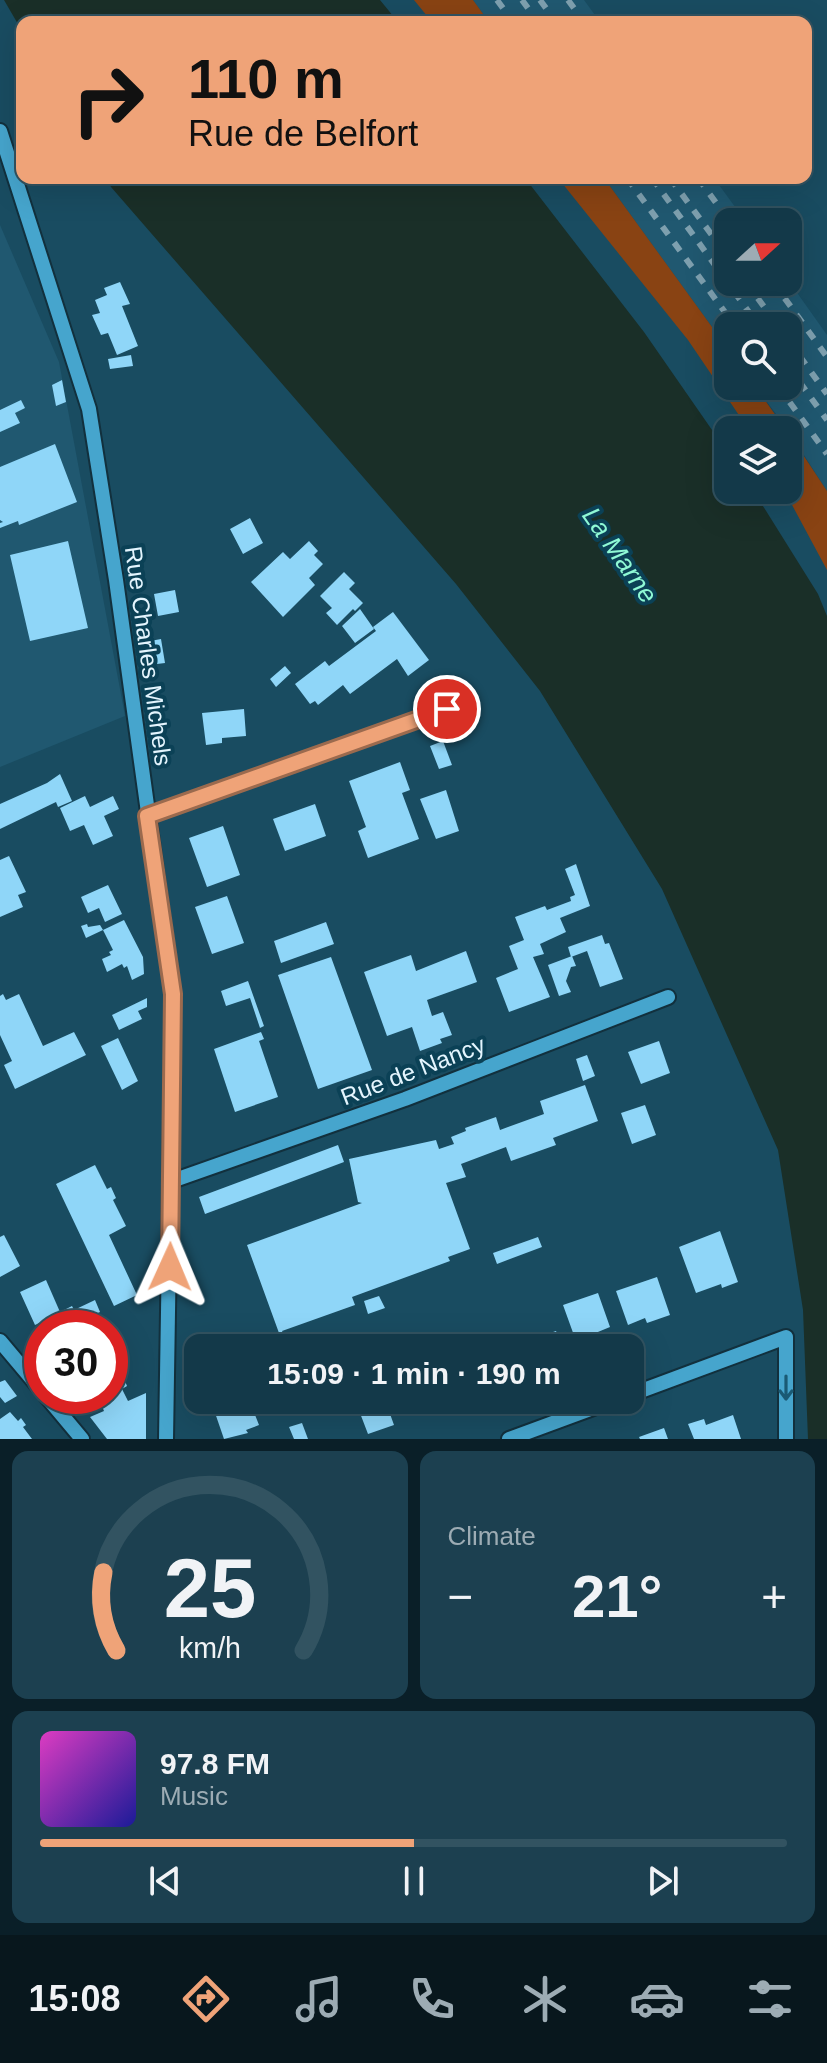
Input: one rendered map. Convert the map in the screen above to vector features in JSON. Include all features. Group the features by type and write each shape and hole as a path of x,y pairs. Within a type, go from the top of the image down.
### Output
{"street":[{"name":"Rue Charles Michels","path":"0,131 16,181"},
{"name":"Rue Charles Michels","path":"17,184 89,409 116,580 173,994 166,1439"},
{"path":"147,816 447,709"},
{"name":"Rue de Nancy","path":"172,1181 405,1099 668,997"},
{"path":"644,1390 786,1337 786,1439"},
{"path":"0,1341 24,1370"},
{"path":"61,1414 82,1439"},
{"path":"509,1439 577,1414"}],"shaded area":[{"path":"414,0 473,0 485,16 427,16"},
{"path":"473,0 584,0 596,16 485,16"},
{"path":"563,184 608,184 714,330 714,378 688,340"},
{"path":"608,184 718,184 736,208 714,208 714,296 799,296 827,335 827,491 802,452 802,416 778,416 766,400 802,400 802,312 714,312 714,330"},
{"path":"0,225 59,362 125,716 0,767"},
{"path":"729,400 765,400 776,416 740,416"},
{"path":"802,453 827,491 827,570 792,504 802,504"}],"water":[{"path":"4,0 380,0 393,16 16,16 16,21"},
{"name":"La Marne","path":"109,184 530,184 644,332 714,433 714,504 762,504 818,594 827,616 827,1439 808,1439 803,1310 778,1150 662,889 540,691 456,584"}],"building":[{"path":"120,282 130,304 122,306 138,346 117,355 108,333 101,335 92,315 100,313 95,300 107,295 104,288"},
{"path":"131,355 133,366 110,369 108,359"},
{"path":"62,380 66,402 56,406 52,385"},
{"path":"21,400 25,408 15,413 20,423 0,432 0,410"},
{"path":"55,444 77,502 19,525 18,521 0,528 3,522 0,520 0,467"},
{"path":"250,518 263,543 243,554 230,529"},
{"path":"68,541 88,628 30,641 10,555"},
{"path":"309,541 318,551 314,555 323,564 309,578 315,585 283,617 251,582 283,552 290,559"},
{"path":"344,572 355,583 349,589 363,603 337,625 326,613 332,608 320,596"},
{"path":"175,590 179,612 158,616 154,594"},
{"path":"360,609 374,629 355,643 342,626"},
{"path":"393,612 429,660 408,676 397,659 350,694 343,685 318,705 315,701 310,704 295,684 325,661 329,666 376,631 373,627"},
{"path":"161,639 165,663 149,665 145,642"},
{"path":"285,666 291,673 276,687 270,679"},
{"path":"244,709 246,736 222,738 222,743 206,745 202,713"},
{"path":"443,741 452,765 439,769 430,746"},
{"path":"400,762 410,790 402,793 419,839 368,858 358,831 366,827 349,781"},
{"path":"60,774 72,801 58,807 56,802 0,829 0,804"},
{"path":"446,790 459,831 436,839 420,799"},
{"path":"85,796 90,807 113,796 119,809 104,816 113,836 93,845 84,825 70,831 60,808"},
{"path":"315,804 326,836 285,851 273,819"},
{"path":"223,826 240,875 207,887 189,838"},
{"path":"9,856 26,892 18,895 23,907 0,917 0,860"},
{"path":"576,864 590,906 560,918 566,932 540,944 544,954 533,957 550,997 509,1012 496,978 518,969 509,946 524,940 515,917 571,901 570,897 575,895 565,869"},
{"path":"108,885 122,914 105,922 99,908 88,913 81,897"},
{"path":"227,896 244,943 212,954 195,907"},
{"path":"124,920 143,957 144,974 132,980 127,966 124,968 122,964 107,972 102,959 111,955 109,952 113,950 103,930"},
{"path":"326,922 334,944 281,963 274,941"},
{"path":"87,924 88,927 100,925 103,930 86,938 81,926"},
{"path":"602,935 605,944 609,943 623,979 600,987 587,951 571,957 568,947"},
{"path":"466,951 477,982 427,1000 432,1016 443,1012 452,1035 440,1039 442,1043 420,1051 412,1027 387,1036 364,972 411,955 416,971"},
{"path":"572,956 576,966 571,967 566,981 571,992 559,996 548,965"},
{"path":"331,957 372,1070 318,1089 278,975"},
{"path":"248,981 264,1026 260,1028 250,998 226,1006 221,991"},
{"path":"3,994 6,1000 19,994 43,1046 74,1032 86,1055 15,1089 4,1065 12,1061 0,1035 0,996"},
{"path":"147,998 147,1007 138,1011 142,1019 119,1030 112,1015"},
{"path":"261,1032 264,1039 259,1041 278,1097 235,1112 214,1049"},
{"path":"118,1038 138,1081 122,1090 101,1046"},
{"path":"659,1041 670,1073 641,1084 628,1052"},
{"path":"587,1055 595,1076 583,1081 576,1059"},
{"path":"585,1085 598,1121 553,1138 556,1145 511,1161 506,1147 461,1164 466,1177 446,1183 470,1249 448,1257 450,1261 352,1297 355,1305 282,1331 283,1334 276,1334 279,1333 247,1245 362,1203 358,1202 349,1159 436,1140 439,1149 454,1144 451,1137 466,1131 465,1128 496,1117 500,1130 544,1114 540,1101"},
{"path":"645,1105 656,1135 632,1144 621,1113"},
{"path":"338,1145 344,1162 205,1214 199,1197"},
{"path":"95,1165 107,1189 111,1187 116,1198 113,1200 126,1226 109,1235 137,1295 114,1306 56,1184"},
{"path":"720,1231 738,1282 696,1293 679,1247"},
{"path":"4,1235 20,1266 0,1277 0,1237"},
{"path":"538,1237 542,1247 497,1264 493,1253"},
{"path":"657,1277 670,1315 647,1323 645,1318 628,1325 616,1291"},
{"path":"46,1280 59,1310 28,1310 20,1292"},
{"path":"598,1293 610,1327 593,1334 573,1334 563,1305"},
{"path":"379,1296 385,1308 368,1314 364,1301"},
{"path":"95,1300 99,1310 74,1310"},
{"path":"5,1380 17,1396 5,1403 0,1397 0,1382"},
{"path":"146,1393 146,1439 107,1439 90,1417 97,1414 128,1414 128,1401"},
{"path":"10,1412 18,1421 21,1418 26,1425 23,1427 32,1439 0,1439 0,1419"},
{"path":"215,1414 255,1414 259,1425 246,1430 248,1433 224,1439"},
{"path":"360,1414 390,1414 394,1425 368,1434"},
{"path":"733,1415 741,1439 694,1439 688,1424 704,1419 706,1425"},
{"path":"302,1423 308,1439 294,1439 289,1427"},
{"path":"664,1428 668,1439 639,1437"}],"railway":[{"path":"497,0 509,16"},
{"path":"522,0 534,16"},
{"path":"540,0 552,16"},
{"path":"568,0 580,16"},
{"path":"631,184 725,312"},
{"path":"656,184 749,312"},
{"path":"674,184 714,238"},
{"path":"702,184 720,208"},
{"path":"756,296 768,312"},
{"path":"783,296 827,357"},
{"path":"802,359 827,394"},
{"path":"802,385 827,420"},
{"path":"788,400 827,454"}],"route":[{"path":"170,1267 173,994 147,816 447,709"}]}
